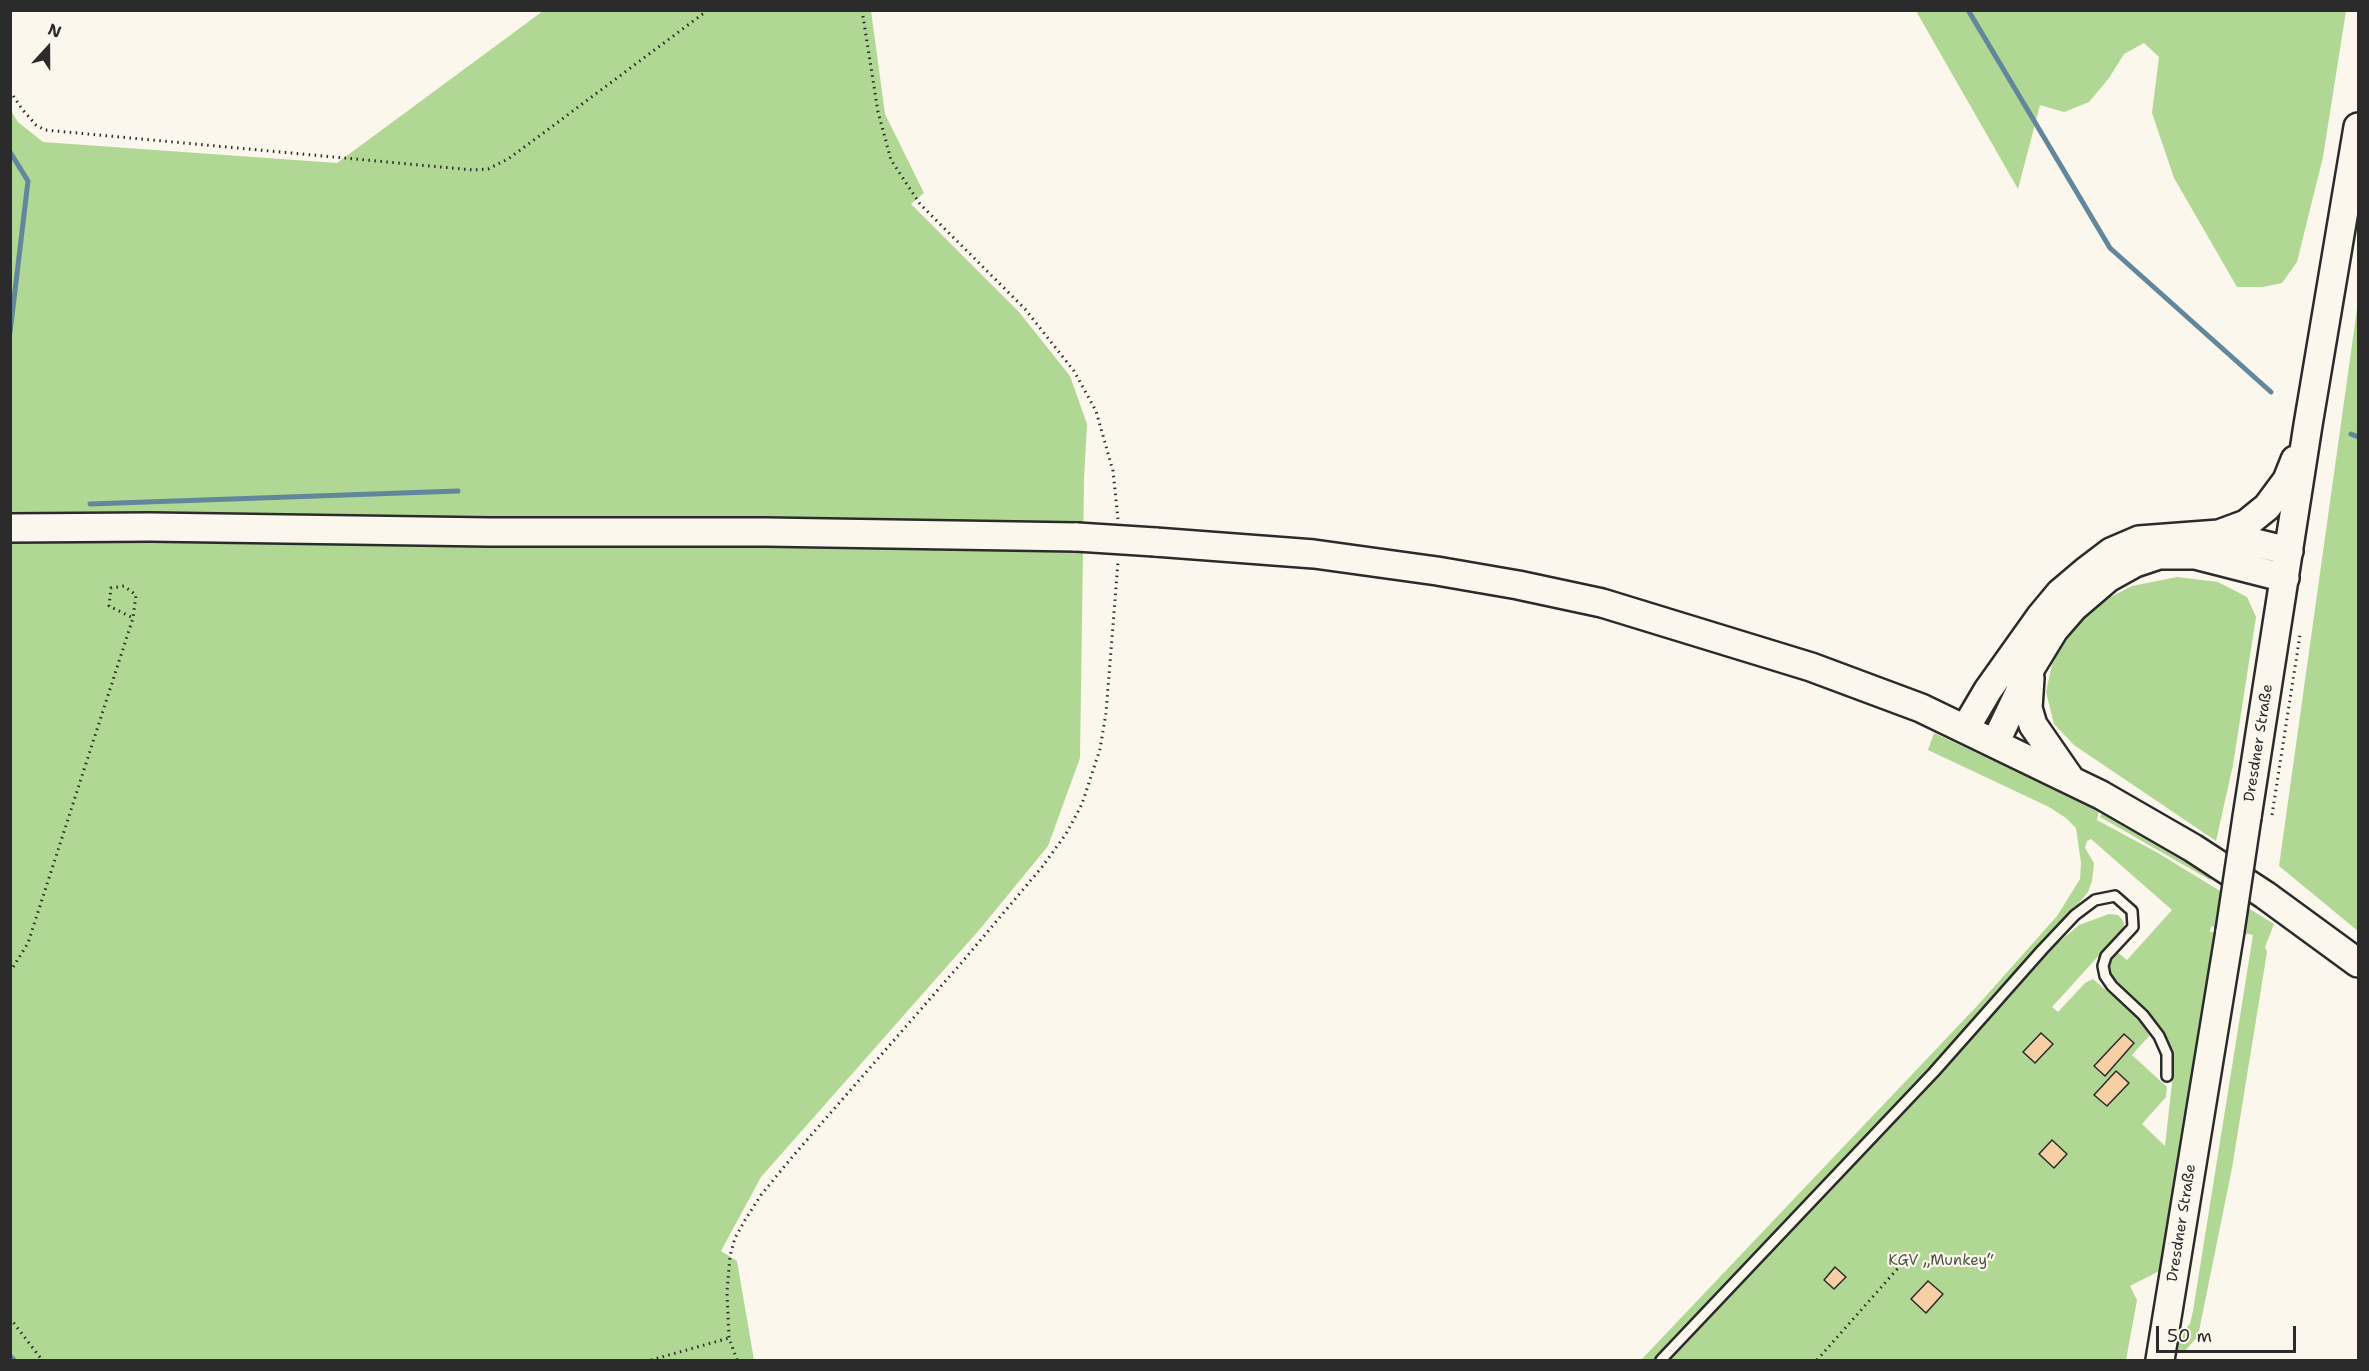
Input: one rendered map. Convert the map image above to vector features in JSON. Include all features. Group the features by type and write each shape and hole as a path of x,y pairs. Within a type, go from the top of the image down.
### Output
{"main road":[{"name":"Dresdner Straße","path":"2160,1360 2230,932 2308,425 2358,126"},
{"path":"1965,729 1988,690 2060,593 2111,552 2139,540 2219,534 2246,524 2267,507 2287,480 2308,425"},
{"path":"10,528 766,532 1077,537 1231,546 1437,571 1602,603 1811,667 1921,708 2072,780 2193,848 2265,895 2358,963"},
{"path":"2219,534 2289,552"},
{"path":"1995,743 2032,666 2054,630 2074,607 2108,578 2135,563 2159,555 2195,555 2285,578"},
{"path":"2032,666 2027,694 2028,708 2034,725 2072,780"}],"lane":[{"path":"1661,1360 1934,1072 2075,915 2095,900 2115,896 2132,911 2133,927 2106,956 2103,966 2105,976 2112,986 2143,1015 2159,1036 2167,1054 2167,1076"}],"path":[{"path":"10,91 36,125 45,130 473,171 488,169 508,159 708,10"},
{"path":"862,10 878,112 891,160 920,204 1025,309 1074,371 1096,411"},
{"path":"10,972 28,943 132,618 136,595 124,586 111,588 110,606 132,618"},
{"path":"737,1360 729,1338 727,1292 730,1256 735,1238 761,1194 963,961 1042,867 1066,834 1092,779 1100,749 1109,685"},
{"path":"1817,1360 1899,1267"},
{"path":"10,1318 42,1360"},
{"path":"651,1360 729,1338"}],"green space":[{"path":"543,11 871,11 885,114 924,193 911,204 1019,312 1070,376 1087,424 1084,479 1080,758 1048,846 980,929 761,1177 721,1251 737,1261 754,1360 11,1360 10,109 18,122 43,142 337,163"},
{"path":"1916,11 2346,11 2323,157 2297,262 2282,283 2263,287 2237,287 2174,178 2152,113 2159,57 2144,43 2124,54 2109,78 2089,102 2064,112 2040,105 2018,189"},
{"path":"2358,302 2358,931 2279,866"},
{"path":"2177,577 2218,582 2247,597 2256,617 2233,765 2216,841 2074,745 2054,724 2046,692 2052,664 2066,635 2097,604 2132,586"},
{"name":"KGV „Munkey“","path":"1934,733 2099,810 2097,820 2158,853 2274,924 2265,947 2267,952 2232,1168 2198,1336 2184,1352 2173,1349 2175,1339 2190,1324 2193,1311 2253,935 2211,926 2210,932 2216,932 2163,1269 2130,1286 2137,1300 2126,1360 1670,1360 1937,1074 2047,952 2079,925 2109,914 2118,915 2122,919 2123,929 2052,1007 2058,1012 2085,983 2093,979 2147,1025 2149,1036 2132,1055 2167,1087 2166,1097 2142,1124 2165,1146 2174,1065 2170,1052 2122,993 2110,976 2108,967 2116,951 2127,960 2172,910 2091,839 2087,841 2085,848 2094,863 2092,881 2088,892 2065,920 1929,1070 1656,1360 1641,1360 1977,1006 2057,916 2080,879 2081,863 2076,828 2066,818 2049,807 1928,750"},
{"path":"2102,812 2212,876 2210,880 2100,817"},
{"path":"2234,965 2239,966 2237,981 2181,1320 2177,1319"}],"building":[{"path":"2041,1033 2053,1044 2035,1063 2023,1052"},
{"path":"2124,1034 2134,1043 2105,1076 2094,1066"},
{"path":"2116,1071 2129,1083 2107,1106 2094,1095"},
{"path":"2052,1140 2067,1154 2054,1168 2039,1154"},
{"path":"1835,1267 1846,1277 1834,1289 1824,1280"},
{"path":"1928,1281 1943,1294 1926,1313 1911,1299"}],"waterway":[{"path":"1968,10 2110,248 2271,392"},
{"path":"10,152 28,181 10,333"},
{"path":"2351,434 2358,437"},
{"path":"90,504 458,491"},
{"path":"10,1356 14,1360"}]}
